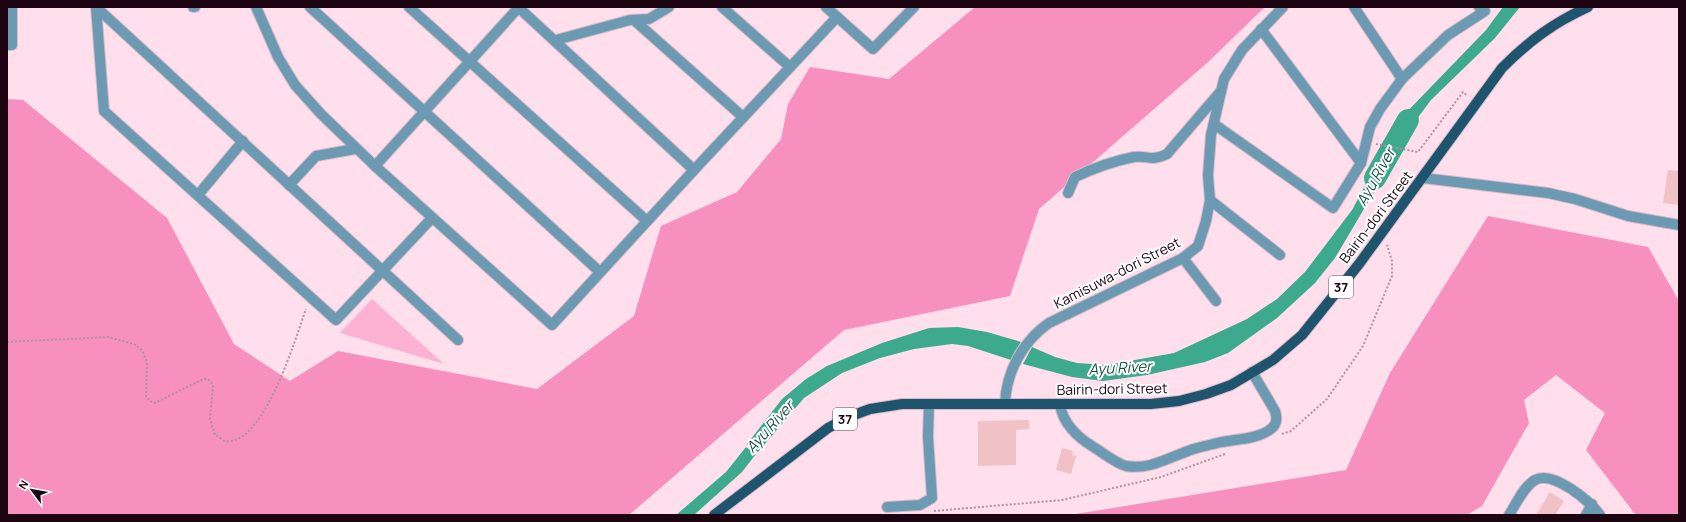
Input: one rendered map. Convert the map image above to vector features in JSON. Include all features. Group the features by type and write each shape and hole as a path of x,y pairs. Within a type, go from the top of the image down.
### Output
{"main road":[{"name":"Bairin-dori Street","path":"714,515 828,428 851,416 877,408 902,404 1123,405 1179,401 1206,394 1231,385 1273,360 1302,335 1359,264 1502,68 1526,44 1547,29 1588,7"}],"street":[{"path":"7,45 12,45 12,7"},
{"path":"96,7 458,340"},
{"path":"96,7 104,111 336,320 432,218"},
{"path":"256,7 278,57 295,85 355,149 552,325 837,17"},
{"path":"310,7 600,272"},
{"path":"409,7 647,221"},
{"path":"375,166 519,7 694,170"},
{"path":"556,40 634,20 649,19 669,7"},
{"path":"722,7 790,67"},
{"path":"826,7 873,49 914,7"},
{"name":"Kamisuwa-dori Street","path":"1005,404 1006,387 1014,366 1028,341 1037,331 1049,322 1183,258 1198,246 1206,221 1210,200 1208,168 1214,124 1224,79 1242,50 1283,7"},
{"path":"1354,7 1402,79"},
{"path":"1214,124 1333,208 1361,162 1370,126 1380,109 1402,79 1448,35 1485,11 1479,7"},
{"path":"634,20 743,117"},
{"path":"1261,29 1361,162"},
{"path":"1068,193 1075,177 1106,163 1136,157 1157,159 1167,154 1222,89"},
{"path":"198,195 243,142"},
{"path":"289,185 316,156 355,149"},
{"path":"1423,178 1548,193 1575,199 1628,216 1679,225"},
{"path":"1210,200 1280,255"},
{"path":"1183,258 1216,301"},
{"path":"1060,404 1061,413 1068,425 1084,442 1125,465 1137,467 1156,464 1188,451 1227,441 1234,441 1268,431 1274,427 1277,418 1275,411 1252,372"},
{"path":"887,507 920,505 932,498 928,437 929,404"},
{"path":"1509,515 1529,484 1543,477 1557,481 1592,504 1600,515"},
{"path":"1586,515 1592,504"}],"path":[{"path":"1375,144 1418,152 1463,92 1468,96 1464,102"},
{"path":"1277,436 1291,431 1327,399 1363,346 1392,276 1392,261 1386,240"},
{"path":"7,342 108,337 134,344 142,350 147,362 146,397 150,401 155,403 203,379 208,379 213,385 210,419 215,435 225,441 237,439 253,428 276,391 307,307"},
{"path":"928,511 1062,500 1161,476 1226,454"}],"shaded area":[{"path":"975,7 1265,7 1207,63 1039,209 1010,296 844,330 629,515 7,515 7,99 23,100 167,218 234,344 290,381 338,351 537,389 634,316 661,226 737,192 781,139 788,104 810,67 889,79"},
{"path":"1488,216 1648,247 1679,301 1679,515 1635,514 1586,450 1605,413 1556,375 1524,400 1529,423 1482,506 1467,515 1070,515 1346,470 1390,373"},
{"path":"372,299 444,364 340,333"}],"water":[{"path":"1503,7 1520,7 1495,38 1431,100 1413,124 1400,146 1386,144 1399,120 1486,30"},
{"path":"1384,150 1397,153 1335,258 1315,283 1277,318 1228,353 1205,362 1147,375 1103,381 1072,377 1023,364 1032,347 1055,357 1077,363 1107,365 1174,353 1247,319 1277,299 1305,272 1352,210"},
{"path":"958,327 987,332 1021,342 1011,360 968,346 952,344 914,349 880,358 842,373 804,398 758,452 747,444 782,399 806,379 827,366 882,343 929,328"},
{"path":"746,447 756,454 742,472 694,515 676,515 726,472"}],"building":[{"path":"1668,170 1679,171 1679,205 1663,203"},
{"path":"1029,420 1029,429 1016,430 1016,465 978,466 978,421"},
{"path":"1062,448 1073,451 1072,455 1076,456 1071,474 1056,470"},
{"path":"1550,492 1564,501 1555,515 1536,515"}],"waterway":[{"name":"Ayu River","path":"1375,178 1408,120"}]}
